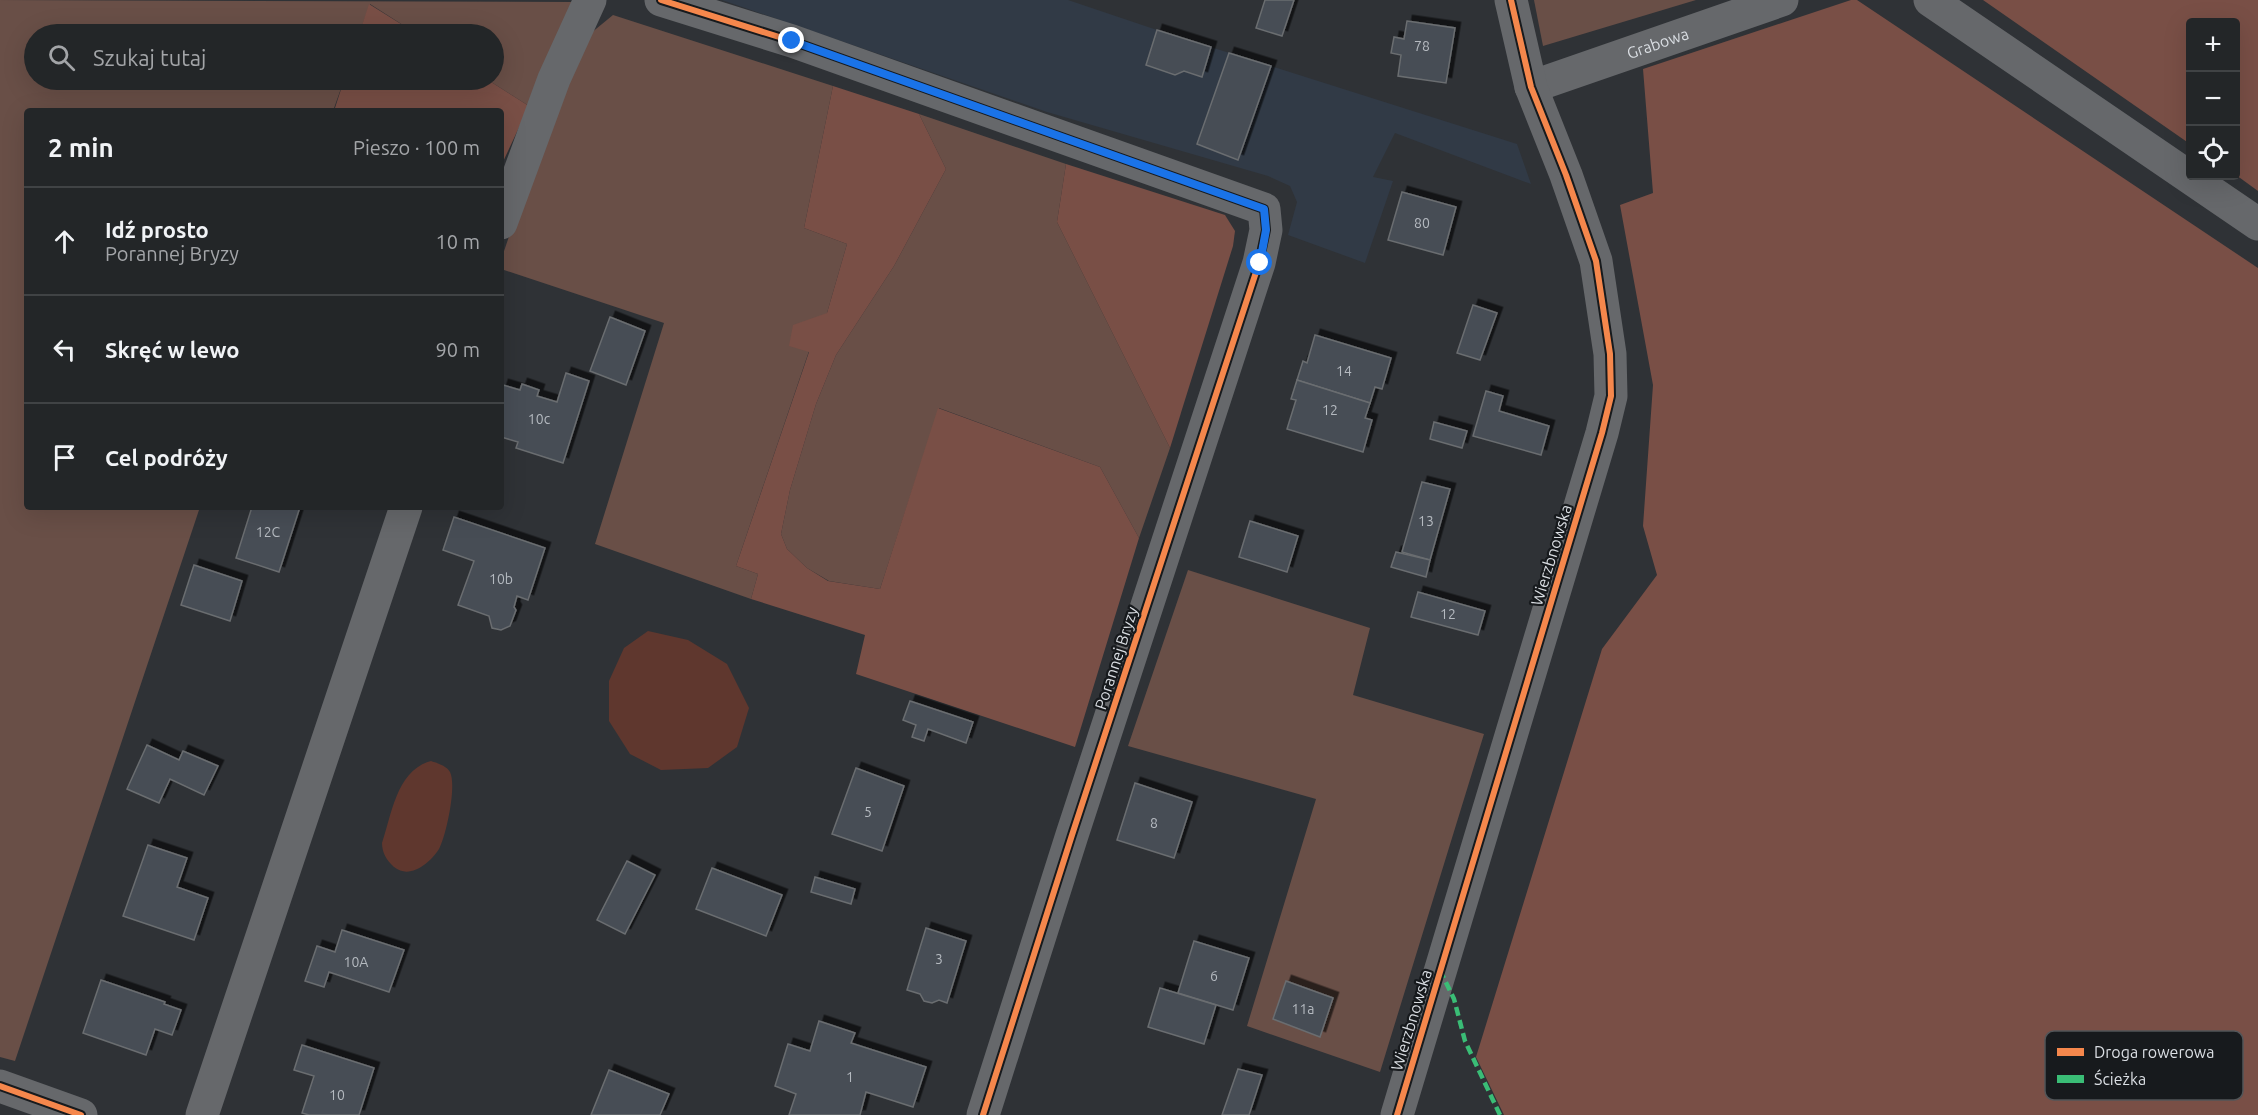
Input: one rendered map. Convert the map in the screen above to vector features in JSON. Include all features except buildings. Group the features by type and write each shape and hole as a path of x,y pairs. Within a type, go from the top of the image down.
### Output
{"street":[{"path":"504,215 554,79 590,0"},
{"name":"Porannej Bryzy","path":"661,0 792,41 1264,209 1266,230 1260,263 983,1115"},
{"name":"Wierzbnowska","path":"1396,1115 1602,433 1611,396 1610,354 1596,261 1566,175 1531,87 1511,0"},
{"name":"Grabowa","path":"1531,87 1782,0"},
{"path":"1930,0 2258,224"},
{"path":"202,1115 405,510"},
{"path":"0,1086 81,1115"}],"shaded area":[{"path":"0,0 574,2 529,106 504,90 504,24 401,24 370,4 363,24 24,24 24,90 340,90 334,108 24,108 24,510 199,510 15,1061 0,1057"},
{"path":"722,0 1068,0 1517,144 1531,184 1395,133 1373,177 1393,181 1365,263 1288,235 1297,202 1290,186 1268,176 1047,112"},
{"path":"1534,0 1696,0 1543,46"},
{"path":"1851,0 1857,0 2258,268 2258,1115 1504,1115 1476,1057 1602,649 1657,575 1643,526 1653,385 1620,205 1653,193 1643,69"},
{"path":"1983,0 2258,0 2258,191 2240,178 2240,18 2186,18 2186,141"},
{"path":"369,4 401,24 362,24"},
{"path":"613,15 833,86 804,228 847,244 827,313 809,351 736,566 758,574 751,599 595,544 664,323 504,270 504,251 549,118 585,38"},
{"path":"833,86 919,114 946,169 894,266 836,355 816,404 790,490 781,534 787,549 807,568 828,581 880,589 938,408 1100,467 1139,538 1075,747 856,674 865,635 751,599 758,574 736,566 809,352 789,346 793,325 827,313 847,244 804,228"},
{"path":"341,90 504,90 529,106 504,160 504,108 335,108"},
{"path":"919,114 1066,164 1057,222 1170,448 1139,538 1100,467 939,408 880,589 829,581 807,568 787,549 781,534 790,490 816,404 836,355 894,266 946,169"},
{"path":"1066,164 1225,215 1235,231 1233,246 1170,448 1057,222"},
{"path":"1188,570 1370,628 1353,695 1484,734 1380,1072 1247,1026 1316,799 1128,746"},
{"path":"648,631 688,640 727,664 749,708 737,747 708,768 661,770 630,754 609,721 609,681 624,648"},
{"path":"431,761 447,768 452,779 450,811 445,833 439,849 430,860 413,871 400,871 387,859 382,843 393,806 403,783 410,773"}],"marked path":[{"path":"1440,970 1454,999 1465,1041 1500,1115"}],"cycle path":[{"path":"661,0 792,41 1264,209 1266,230 1259,263 983,1115"},
{"path":"1397,1115 1602,433 1611,396 1610,354 1596,261 1566,175 1531,87 1511,0"},
{"path":"0,1086 81,1115"}],"route":[{"path":"792,41 1264,209 1266,230 1260,263"}]}
